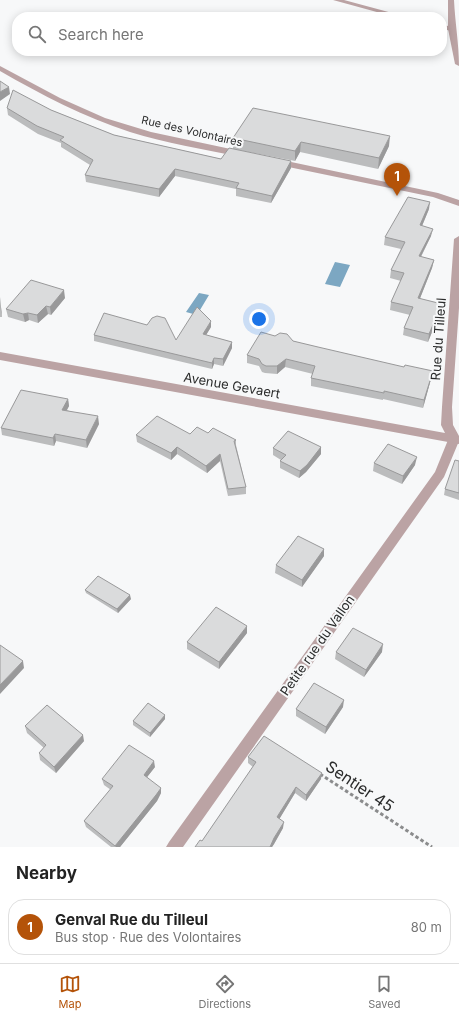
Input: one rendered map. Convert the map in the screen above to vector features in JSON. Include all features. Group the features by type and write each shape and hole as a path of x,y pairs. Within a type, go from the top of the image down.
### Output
{"street":[{"path":"336,0 383,12"},
{"path":"451,0 452,29 459,64"},
{"path":"447,28 452,29"},
{"name":"Rue des Volontaires","path":"0,68 68,106 119,125 169,139 252,156"},
{"path":"267,160 435,195 459,203"},
{"name":"Rue du Tilleul","path":"457,440 447,425 447,407 459,239"},
{"name":"Avenue Gevaert","path":"0,356 457,440"},
{"name":"Petite rue du Vallon","path":"174,847 440,474 457,440"}],"path":[{"name":"Sentier 45","path":"318,773 432,847"}],"water":[{"path":"335,262 350,265 340,287 325,284"},
{"path":"199,293 209,295 197,315 186,312"}],"building":[{"path":"0,81 9,87 0,92"},
{"path":"13,90 51,110 114,135 221,159 229,148 291,161 272,196 236,188 239,183 175,169 159,189 85,175 93,160 60,140 64,137 37,126 7,108"},
{"path":"253,108 390,136 379,158 301,142 295,151 233,138"},
{"path":"408,197 430,202 420,225 433,229 419,256 434,260 418,298 442,304 429,334 404,328 413,307 391,302 404,273 391,270 405,242 385,237"},
{"path":"31,280 64,290 50,307 46,306 37,315 28,313 23,314 6,309"},
{"path":"197,307 211,321 203,334 232,342 223,359 214,358 212,363 94,335 104,313 147,325 152,318 157,316 165,318 176,340"},
{"path":"261,332 275,336 280,333 287,334 293,341 404,367 405,365 433,371 424,400 311,378 315,366 286,359 277,366 266,366 262,364 259,359 247,355"},
{"path":"21,390 68,399 62,410 98,416 86,440 55,434 53,438 1,428"},
{"path":"157,416 190,434 197,427 208,433 213,428 236,440 234,441 246,487 228,489 220,454 206,466 177,447 171,453 136,435"},
{"path":"288,431 321,447 307,465 300,471 280,461 286,455 273,448"},
{"path":"388,444 417,457 403,476 374,463"},
{"path":"455,460 459,461 459,493 445,489"},
{"path":"298,536 324,549 302,580 276,565"},
{"path":"98,576 130,595 117,609 85,590"},
{"path":"216,607 247,626 219,662 187,642"},
{"path":"353,628 383,644 366,670 336,652"},
{"path":"0,645 23,661 0,685"},
{"path":"314,683 344,700 326,727 296,709"},
{"path":"148,703 165,715 150,733 133,721"},
{"path":"47,705 83,735 54,767 39,753 46,745 25,726"},
{"path":"264,736 322,773 306,795 296,787 277,817 284,822 270,847 195,847 200,840 202,841 256,762 248,757"},
{"path":"129,745 154,761 144,775 161,788 115,846 84,821 113,786 102,779"}],"place":[{"name":"Genval Rue du Tilleul","path":"397,196"}]}
